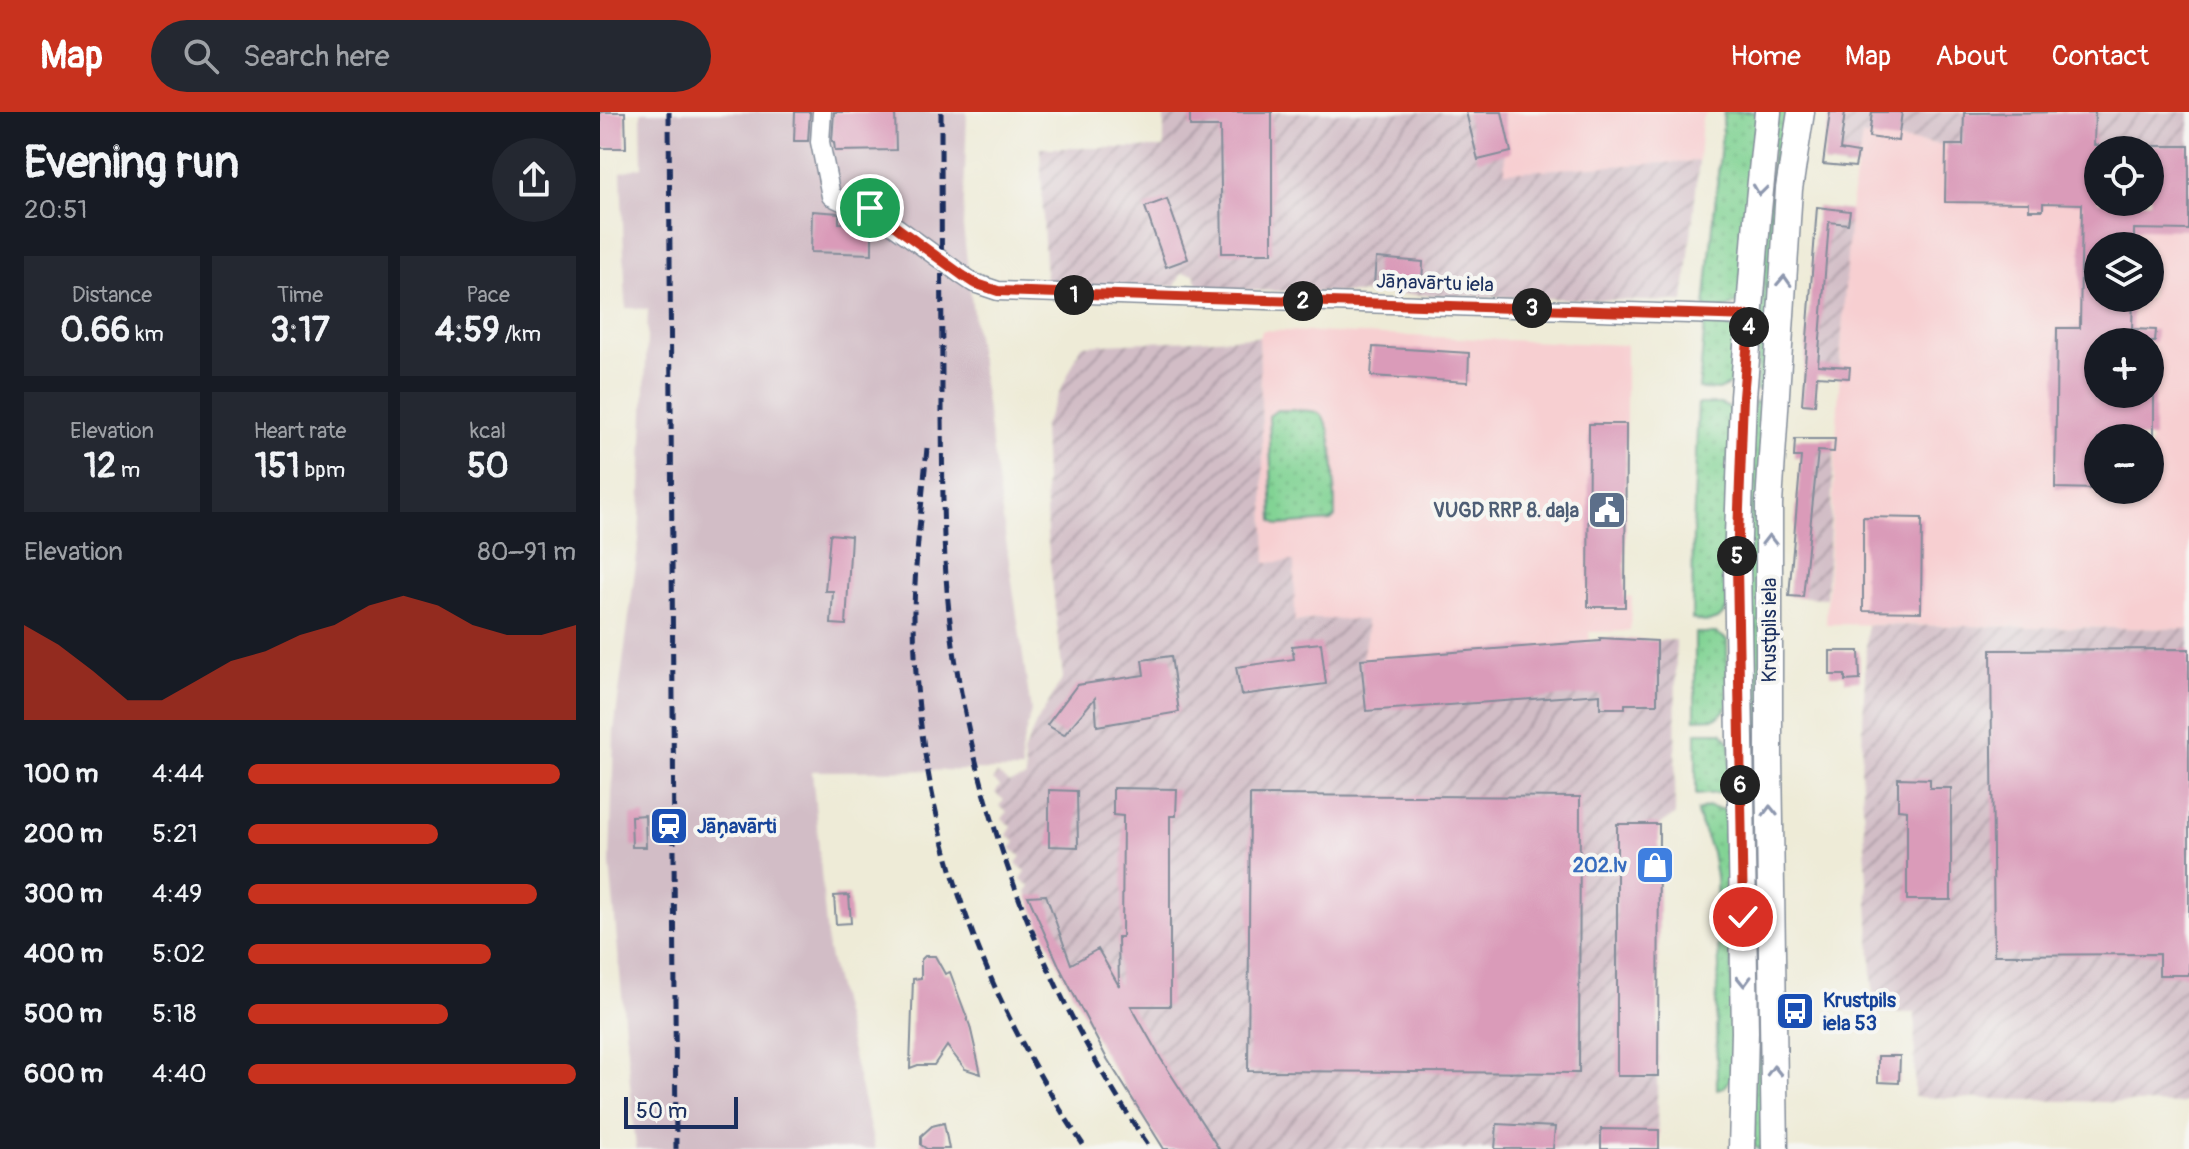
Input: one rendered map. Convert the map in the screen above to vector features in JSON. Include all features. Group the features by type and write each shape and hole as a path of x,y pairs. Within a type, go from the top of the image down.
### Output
{"main road":[{"name":"Krustpils iela","path":"1742,1149 1745,1032 1737,564 1743,397 1768,112"},
{"name":"Krustpils iela","path":"1775,1149 1769,504 1789,189 1801,112"}],"street":[{"name":"Jāņavārtu iela","path":"822,112 820,142 831,196 848,204 870,208 887,217 912,239 974,283 998,291 1750,316"}],"shaded area":[{"path":"641,112 967,112 963,227 1031,711 1021,752 1022,770 812,771 828,950 875,1149 636,1149 610,864 614,731 639,540 648,309 626,308 621,172 642,167"},
{"path":"1164,112 1503,112 1505,172 1699,161 1684,302 1200,289 1194,274 1182,273 1175,286 1046,289 1040,148 1164,148"},
{"path":"1503,112 1707,112 1702,119 1699,161 1504,173"},
{"path":"1830,112 2189,112 2189,146 2164,146 2164,136 2084,136 2084,147 1946,145 1862,136 1857,167 1823,164"},
{"path":"1861,136 1946,145 2084,147 2084,216 2164,216 2164,146 2189,146 2189,629 1826,624 1848,224"},
{"path":"1817,207 1850,211 1839,377 1817,374 1815,405 1802,404"},
{"path":"1263,330 1626,345 1626,424 1589,424 1589,607 1625,607 1626,596 1632,597 1630,631 1589,632 1590,642 1361,659 1367,630 1318,619 1294,622 1266,563 1259,337"},
{"path":"1259,337 1266,563 1294,561 1295,622 1365,620 1367,630 1362,659 1590,642 1600,638 1676,640 1675,815 1659,825 1659,1149 1164,1149 1106,1057 1060,968 1027,893 1030,886 1021,879 1026,871 1016,864 1021,856 1011,849 1016,842 1007,835 1012,827 1002,819 1007,812 999,806 1004,800 995,793 1000,786 993,780 997,774 1009,783 1026,778 1023,753 1063,678 1047,535 1043,427 1082,345"},
{"path":"1795,439 1835,439 1826,598 1789,596 1801,458 1794,457"},
{"path":"1867,625 2189,629 2189,1101 2179,1104 1914,1097 1915,1013 1874,1012 1861,771"}],"green space":[{"path":"1724,112 1760,112 1740,300 1725,310 1705,308"},
{"path":"1775,112 1793,112 1765,391 1756,390"},
{"path":"1705,322 1726,325 1737,333 1733,383 1718,390 1699,389"},
{"path":"1753,402 1766,402 1763,1146 1758,1149 1754,1146 1746,520"},
{"path":"1698,404 1720,404 1732,409 1727,609 1717,619 1707,622 1692,619"},
{"path":"1277,410 1316,412 1328,428 1333,459 1335,517 1331,521 1279,525 1273,521 1269,416"},
{"path":"1695,633 1717,633 1727,640 1728,707 1717,718 1695,719"},
{"path":"1696,732 1722,732 1730,743 1730,784 1719,793 1696,795"},
{"path":"1708,807 1725,810 1729,815 1733,1075 1724,1087 1717,1089 1716,1002 1719,968 1716,877 1712,852 1697,814 1697,811"}],"building":[{"path":"600,112 625,112 626,148 600,148"},
{"path":"795,112 810,112 808,141 794,141"},
{"path":"834,112 895,112 896,150 835,151 832,141"},
{"path":"1190,112 1272,112 1272,253 1222,253 1220,127 1190,127"},
{"path":"1466,112 1502,112 1511,152 1478,160"},
{"path":"1830,112 1845,112 1840,150 1858,153 1855,167 1823,164"},
{"path":"1872,112 1902,112 1898,141 1869,137"},
{"path":"2095,112 2094,136 2084,136 2084,216 2164,216 2164,146 2189,146 2189,230 2084,232 2084,312 2133,312 2132,328 2084,328 2084,408 2154,408 2154,424 2084,424 2084,489 2055,488 2057,328 2080,328 2082,204 2043,203 2043,210 2029,210 2029,203 1945,202 1946,145 1963,145 1964,113"},
{"path":"1167,199 1188,259 1166,267 1145,207"},
{"path":"1817,207 1850,211 1848,224 1829,222 1818,365 1850,367 1849,378 1817,376 1815,405 1802,404"},
{"path":"812,211 839,213 839,223 872,224 872,254 811,252"},
{"path":"1376,258 1423,262 1422,288 1374,285"},
{"path":"1373,347 1469,353 1468,382 1371,376"},
{"name":"VUGD RRP 8. daļa","path":"1589,424 1626,424 1625,607 1588,607"},
{"path":"1795,439 1835,439 1834,452 1818,451 1803,597 1789,596 1801,457 1794,457"},
{"path":"1863,517 1922,518 1921,612 1863,611"},
{"path":"830,534 851,536 846,625 831,624 833,591 825,591"},
{"path":"1600,638 1657,641 1657,704 1600,708 1600,694 1366,711 1361,659 1600,641"},
{"path":"1321,643 1326,684 1241,695 1236,667 1294,659 1292,646"},
{"path":"2189,649 2189,975 2159,975 2159,954 1994,955 1991,650"},
{"path":"1830,651 1859,651 1860,680 1845,681 1845,675 1830,675"},
{"path":"1171,656 1179,712 1097,726 1095,698 1064,735 1047,725 1077,685 1144,675 1142,660"},
{"path":"1898,778 1930,779 1930,788 1951,788 1951,900 1907,900 1907,810 1898,809"},
{"path":"1113,788 1177,789 1176,816 1170,816 1170,1006 1131,1006 1219,1149 1164,1149 1106,1057 1060,968 1028,896 1046,895 1071,964 1098,949 1119,986 1123,816 1113,815"},
{"path":"1049,790 1077,791 1078,847 1049,846"},
{"path":"1250,795 1580,797 1579,1073 1248,1071"},
{"name":"Jāņavārti","path":"645,815 646,847 632,847 631,816"},
{"path":"1617,824 1659,824 1658,1076 1617,1076"},
{"path":"849,895 851,923 836,924 834,896"},
{"path":"925,956 935,956 945,974 950,972 970,1026 981,1074 965,1069 947,1046 934,1065 910,1068 913,979 921,978 921,960"},
{"path":"1878,1056 1900,1056 1899,1083 1878,1082"},
{"path":"944,1123 949,1149 927,1149 921,1145 921,1136 932,1126"},
{"path":"1497,1124 1555,1127 1553,1149 1495,1149"},
{"path":"1601,1129 1659,1130 1659,1149 1601,1149"}],"railway":[{"path":"669,112 676,1149"},
{"path":"941,112 944,533 950,622 966,718 1001,848 1024,911 1081,1034 1151,1149"},
{"path":"927,448 914,612 917,685 925,757 939,826 983,960 1047,1088 1086,1149"}],"place":[{"name":"VUGD RRP 8. daļa","path":"1607,510"},
{"name":"Jāņavārti","path":"669,826"},
{"name":"202.lv","path":"1655,865"},
{"name":"Krustpils iela 53","path":"1795,1011"}],"route":[{"path":"870,208 887,217 912,239 974,283 998,291 1750,316 1743,397 1737,564 1743,917"}]}
